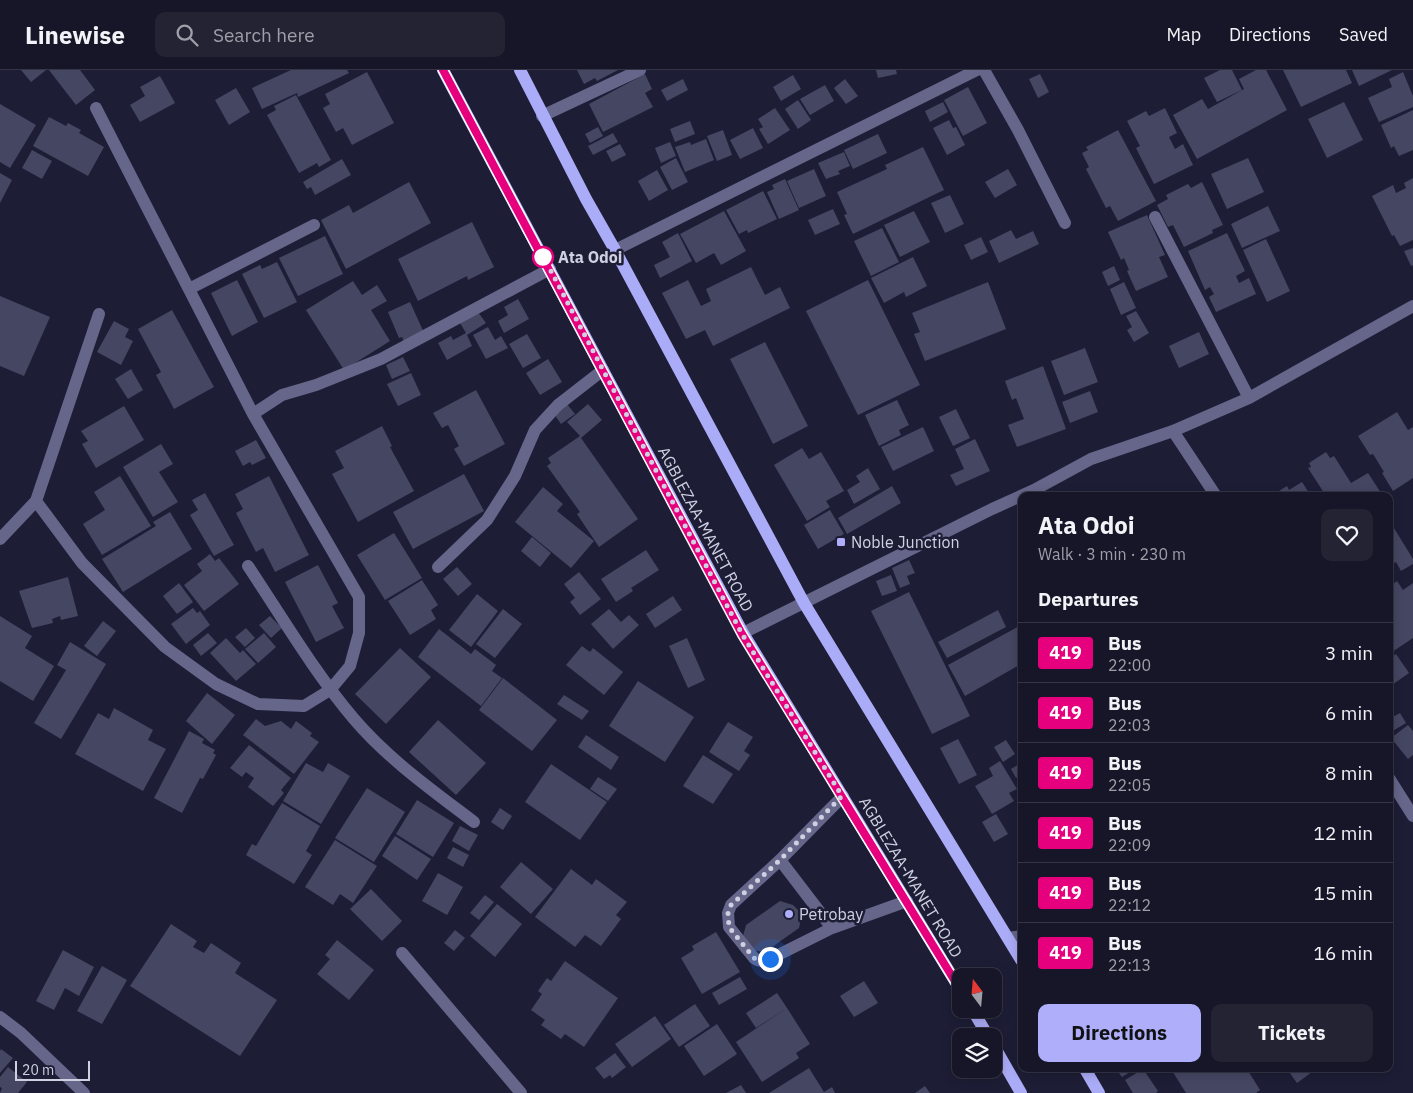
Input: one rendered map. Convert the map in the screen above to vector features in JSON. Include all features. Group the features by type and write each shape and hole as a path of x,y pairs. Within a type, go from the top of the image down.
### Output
{"main road":[{"name":"AGBLEZAA-MANET ROAD","path":"443,70 742,634 952,976"},
{"path":"520,70 586,199 804,603 1018,955"},
{"path":"1002,1060 1021,1093"},
{"path":"1087,1072 1099,1093"}],"street":[{"path":"542,116 640,70"},
{"path":"615,250 977,70"},
{"path":"984,70 1018,130 1065,223"},
{"path":"36,501 82,563 165,647 216,684 258,704 304,706 330,690 350,666 359,633 359,597 253,414 96,108"},
{"path":"1155,217 1248,398"},
{"path":"188,289 314,225"},
{"path":"253,414 282,395 316,385 382,359 550,269"},
{"path":"1030,492 1091,459 1173,431 1248,398 1413,306"},
{"path":"0,539 36,501 100,314"},
{"path":"438,567 487,520 515,476 535,430 558,405 603,370"},
{"path":"1173,431 1213,492"},
{"path":"742,634 1018,497"},
{"path":"248,566 330,690 354,720 392,758 474,822"},
{"path":"1393,782 1407,798 1413,816"},
{"path":"842,796 780,860 731,905 728,921 732,933 754,958 758,961 763,961 832,928 906,901"},
{"path":"780,860 832,928"},
{"path":"1008,938 1018,936"},
{"path":"402,953 521,1093"},
{"path":"0,1017 21,1033 84,1093"}],"building":[{"path":"21,70 46,70 31,82"},
{"path":"49,70 80,70 95,90 76,105"},
{"path":"291,70 347,70 349,73 298,97 297,93 262,109 252,88"},
{"path":"577,70 618,70 597,81 595,78 584,84"},
{"path":"876,70 896,70 897,74 878,78"},
{"path":"1220,70 1232,70 1242,90 1217,102 1204,78"},
{"path":"1256,70 1266,70 1287,110 1197,159 1173,115 1202,99 1208,109 1244,89 1239,79"},
{"path":"1283,70 1346,70 1352,83 1301,107"},
{"path":"1352,70 1392,70 1359,86"},
{"path":"367,72 394,123 352,145 343,128 336,132 323,108 330,104 325,94"},
{"path":"1403,72 1413,96 1413,107 1379,122 1368,98 1392,87 1389,79"},
{"path":"645,74 652,89 645,93 653,107 603,132 589,104"},
{"path":"1040,74 1049,92 1038,98 1029,79"},
{"path":"793,75 801,89 781,101 773,87"},
{"path":"160,76 175,103 140,122 130,105 145,96 140,87"},
{"path":"683,79 688,90 667,101 661,90"},
{"path":"845,79 858,96 846,104 834,88"},
{"path":"825,85 834,101 810,115 800,99"},
{"path":"968,87 987,123 963,136 944,100"},
{"path":"236,88 250,112 229,125 215,100"},
{"path":"296,95 331,160 319,167 317,163 299,173 267,115 276,110 274,106"},
{"path":"798,100 811,120 798,129 785,109"},
{"path":"943,102 948,112 930,122 925,111"},
{"path":"1344,102 1363,140 1327,158 1308,119"},
{"path":"0,104 36,125 10,168 0,162"},
{"path":"775,108 790,130 768,144 759,129 763,127 758,119"},
{"path":"1165,108 1177,133 1169,137 1175,149 1183,144 1193,165 1154,184 1136,148 1140,146 1127,121 1146,111 1149,116"},
{"path":"1413,110 1413,150 1399,156 1394,146 1391,148 1381,125"},
{"path":"49,117 66,126 68,123 81,130 79,133 104,147 88,176 33,146"},
{"path":"949,120 953,128 956,127 965,145 947,155 933,128"},
{"path":"690,121 695,134 675,142 670,129"},
{"path":"598,127 603,136 590,143 585,134"},
{"path":"753,128 763,148 740,159 730,140"},
{"path":"723,130 732,155 717,161 707,136"},
{"path":"1118,130 1156,201 1118,221 1110,206 1106,208 1086,169 1089,167 1082,153 1088,150 1086,147"},
{"path":"613,133 618,142 593,155 588,146"},
{"path":"878,134 887,153 853,169 844,150"},
{"path":"706,139 714,160 685,172 675,147 690,142 691,145"},
{"path":"670,142 676,156 661,163 655,148"},
{"path":"620,144 626,155 612,162 606,151"},
{"path":"923,147 944,190 853,234 844,215 847,214 837,192 887,169 885,165"},
{"path":"32,150 52,161 42,179 22,168"},
{"path":"844,152 850,166 838,171 840,174 826,179 818,163"},
{"path":"676,158 688,182 672,190 660,167"},
{"path":"1248,158 1264,192 1227,209 1211,174"},
{"path":"342,159 351,175 315,195 311,187 307,189 303,182"},
{"path":"814,169 826,196 799,208 787,181"},
{"path":"1008,169 1017,185 995,198 985,182"},
{"path":"657,170 668,190 649,201 638,181"},
{"path":"0,173 12,180 0,203"},
{"path":"1413,178 1413,240 1400,246 1394,235 1392,236 1372,196 1393,185 1396,193 1406,188 1404,183"},
{"path":"785,179 799,210 779,219 767,192 774,189 772,185"},
{"path":"409,182 431,223 346,269 321,220 349,205 353,213"},
{"path":"1202,182 1223,225 1212,230 1213,233 1184,247 1173,225 1168,227 1157,205 1168,199 1166,195 1188,184 1191,188"},
{"path":"763,191 777,219 748,233 747,230 739,234 726,210"},
{"path":"950,195 964,224 945,233 931,203"},
{"path":"1268,206 1280,231 1242,248 1231,224"},
{"path":"833,209 840,224 815,235 808,220"},
{"path":"724,211 746,251 721,265 714,253 696,263 680,234"},
{"path":"914,211 930,242 900,257 884,225"},
{"path":"1147,215 1165,255 1159,257 1168,277 1136,291 1127,271 1129,270 1124,258 1121,260 1108,232"},
{"path":"472,222 494,267 468,280 467,276 418,301 398,259"},
{"path":"882,228 899,262 871,276 854,241"},
{"path":"1011,230 1016,239 1033,231 1039,244 999,263 989,241"},
{"path":"678,233 692,261 660,278 654,265 670,257 662,242"},
{"path":"1227,233 1245,271 1236,276 1239,283 1249,278 1256,294 1216,312 1209,297 1214,294 1210,287 1205,290 1188,251"},
{"path":"325,236 343,274 298,296 279,258"},
{"path":"981,237 988,252 971,260 964,245"},
{"path":"1266,239 1290,291 1267,302 1243,250"},
{"path":"1413,248 1413,265 1411,266 1404,251"},
{"path":"913,257 927,286 906,297 904,292 884,303 871,278"},
{"path":"277,262 297,302 264,318 242,274 260,265 262,269"},
{"path":"1114,266 1120,280 1108,286 1102,272"},
{"path":"751,267 765,295 780,287 790,308 713,346 705,330 686,339 662,293 688,280 701,306 711,301 706,289"},
{"path":"237,280 258,322 232,336 211,293"},
{"path":"868,280 920,385 858,415 806,311"},
{"path":"353,281 362,295 377,285 387,301 371,310 390,341 344,370 306,310"},
{"path":"988,282 1006,329 925,361 914,334 920,332 912,313"},
{"path":"1124,282 1136,308 1121,315 1110,289"},
{"path":"0,296 50,317 24,376 0,366"},
{"path":"518,299 529,319 504,333 498,321 508,315 504,307"},
{"path":"410,302 425,335 405,344 402,337 399,338 388,312"},
{"path":"172,310 214,387 174,409 156,375 161,372 138,329"},
{"path":"1136,311 1149,333 1134,342 1127,330 1132,327 1126,316"},
{"path":"478,312 486,323 467,335 472,346 447,360 438,343 451,336 453,340 466,333 460,323"},
{"path":"114,321 129,329 125,337 133,341 121,365 97,352"},
{"path":"488,327 495,340 501,336 508,348 486,359 473,335"},
{"path":"1199,332 1209,354 1179,368 1169,346"},
{"path":"527,334 541,358 523,368 509,344"},
{"path":"765,342 808,426 773,444 730,359"},
{"path":"1085,348 1098,382 1064,395 1051,361"},
{"path":"403,357 410,371 392,379 386,365"},
{"path":"548,359 562,382 540,395 526,373"},
{"path":"1043,366 1066,429 1017,447 1008,425 1024,419 1016,398 1012,400 1005,381"},
{"path":"131,369 143,390 128,399 115,379"},
{"path":"411,373 421,395 398,406 387,384"},
{"path":"476,390 505,444 464,466 454,449 459,446 448,425 442,428 433,413"},
{"path":"1090,391 1098,412 1070,423 1062,402"},
{"path":"897,400 909,425 899,430 901,435 879,446 865,415"},
{"path":"567,404 575,414 561,424 554,414"},
{"path":"588,404 602,420 581,438 638,519 599,547 577,514 580,512 547,466 551,463 548,458 580,436 567,422"},
{"path":"124,406 144,440 96,468 82,444 88,441 81,431"},
{"path":"956,409 970,438 953,446 939,417"},
{"path":"1397,412 1408,430 1413,427 1413,478 1393,491 1373,454 1370,455 1358,436"},
{"path":"382,426 392,446 390,447 414,491 358,522 332,474 344,468 335,451"},
{"path":"923,427 934,451 893,471 881,447"},
{"path":"975,439 990,471 956,486 950,475 964,469 955,449"},
{"path":"256,440 266,458 252,465 250,462 243,466 235,451"},
{"path":"161,444 173,464 159,472 178,502 153,517 123,467"},
{"path":"802,448 809,459 821,452 844,491 826,501 830,507 807,521 774,465"},
{"path":"1326,452 1330,458 1334,456 1351,483 1368,473 1380,492 1323,492 1308,468 1311,467 1309,463"},
{"path":"868,468 880,489 854,504 847,490 860,482 856,476"},
{"path":"464,474 484,511 413,549 393,512"},
{"path":"120,476 151,526 102,555 83,524 105,510 94,492"},
{"path":"269,476 309,555 275,572 263,548 256,552 236,513 243,509 235,494"},
{"path":"1302,482 1308,492 1277,492 1287,486 1289,490"},
{"path":"892,486 901,503 847,534 838,518"},
{"path":"543,487 563,504 557,511 594,541 571,568 515,522"},
{"path":"205,493 234,545 214,556 190,515 198,510 192,500"},
{"path":"830,510 844,534 818,549 804,525"},
{"path":"170,512 192,549 123,592 102,559 156,526 153,522"},
{"path":"1393,526 1413,559 1413,564 1401,571 1396,562 1393,564"},
{"path":"394,533 422,578 385,600 357,555"},
{"path":"532,537 551,553 540,567 521,551"},
{"path":"646,550 659,570 631,588 633,591 616,602 601,579"},
{"path":"210,554 215,561 219,558 239,584 204,611 184,585 202,571 197,564"},
{"path":"909,560 915,573 907,576 910,584 900,588 892,568"},
{"path":"318,565 338,603 332,606 344,628 316,642 285,582"},
{"path":"457,567 472,584 458,596 443,579"},
{"path":"579,572 601,599 580,615 570,602 575,598 564,584"},
{"path":"891,575 897,591 882,596 876,581"},
{"path":"68,577 78,616 61,620 60,616 52,619 53,623 32,628 19,591"},
{"path":"422,580 438,605 431,610 436,619 410,635 388,601"},
{"path":"1397,581 1403,590 1413,583 1413,638 1393,651 1393,584"},
{"path":"179,583 193,602 177,614 163,596"},
{"path":"909,592 970,716 932,734 871,611"},
{"path":"477,594 498,611 471,647 449,630"},
{"path":"673,596 682,610 655,628 646,614"},
{"path":"193,608 197,613 200,611 210,625 186,644 171,624"},
{"path":"503,609 522,624 495,658 476,644"},
{"path":"609,609 621,622 629,615 639,625 613,649 591,624"},
{"path":"998,610 1006,627 947,658 938,642"},
{"path":"0,616 32,636 25,648 54,666 33,701 0,681"},
{"path":"270,616 282,628 271,638 259,625"},
{"path":"103,621 116,631 97,656 84,646"},
{"path":"1018,627 1018,666 965,696 948,665"},
{"path":"246,628 255,638 245,647 235,637"},
{"path":"439,629 471,654 475,649 496,665 492,671 502,678 481,706 418,657"},
{"path":"208,633 217,643 201,656 193,645"},
{"path":"264,633 276,647 258,663 245,649"},
{"path":"226,638 240,653 243,650 256,664 236,681 210,653"},
{"path":"687,638 705,680 688,688 669,646"},
{"path":"70,642 106,664 61,739 34,723 66,670 57,665"},
{"path":"582,646 590,652 593,648 623,672 604,695 566,665"},
{"path":"400,648 431,677 386,724 355,694"},
{"path":"1396,654 1409,673 1393,684 1393,656"},
{"path":"503,678 557,720 532,751 479,710"},
{"path":"638,681 694,717 665,762 609,726"},
{"path":"207,693 235,715 212,744 186,721"},
{"path":"564,695 589,711 582,720 557,704"},
{"path":"114,708 153,730 148,740 166,749 143,791 75,754 98,713 109,719"},
{"path":"1400,713 1406,723 1393,731 1393,717"},
{"path":"256,719 265,726 281,721 291,729 296,721 312,733 310,736 319,742 294,774 243,735"},
{"path":"438,720 486,763 456,795 409,752"},
{"path":"728,722 753,737 744,751 750,755 739,771 709,752"},
{"path":"1408,725 1413,731 1413,755 1408,759 1393,740 1393,736"},
{"path":"189,731 204,739 202,743 215,750 213,753 216,755 203,779 200,778 182,813 154,798"},
{"path":"586,735 619,757 611,770 578,747"},
{"path":"958,739 977,775 959,784 940,748"},
{"path":"1006,740 1015,754 1003,762 994,747"},
{"path":"249,745 291,778 281,790 284,793 273,806 248,787 254,778 246,772 242,777 230,768"},
{"path":"703,755 733,774 713,804 683,786"},
{"path":"1000,761 1017,789 1009,793 1014,801 992,814 975,786 993,776 989,768"},
{"path":"306,763 323,772 328,763 350,776 321,824 283,801"},
{"path":"551,764 607,802 580,840 525,802"},
{"path":"1018,765 1018,777 1016,778 1011,769"},
{"path":"598,777 617,789 608,801 590,789"},
{"path":"367,788 405,812 374,862 335,838"},
{"path":"417,800 454,823 433,857 396,834"},
{"path":"282,803 320,826 306,851 312,855 294,884 246,855 252,844 256,846"},
{"path":"500,808 512,816 503,830 491,822"},
{"path":"996,814 1008,834 994,842 982,822"},
{"path":"460,826 478,835 469,851 452,841"},
{"path":"395,836 431,859 417,880 382,856"},
{"path":"335,840 377,866 353,903 340,894 333,905 305,887"},
{"path":"453,847 469,855 463,867 447,858"},
{"path":"521,862 553,889 531,914 500,887"},
{"path":"571,869 592,885 596,879 627,902 616,915 621,919 601,946 585,935 575,947 535,917"},
{"path":"438,873 463,887 447,915 422,901"},
{"path":"371,889 402,921 382,941 350,909"},
{"path":"485,895 494,902 479,920 470,913"},
{"path":"780,901 793,905 798,910 801,918 799,928 765,952 752,950 743,936 746,925"},
{"path":"497,904 522,924 495,957 470,936"},
{"path":"171,924 197,941 193,947 204,953 211,943 241,963 235,973 277,1000 240,1056 130,986"},
{"path":"455,930 465,938 454,951 444,943"},
{"path":"716,932 740,972 702,994 681,958 694,950 692,946"},
{"path":"337,940 374,970 349,1000 317,974 330,959 325,955"},
{"path":"63,950 94,967 79,996 65,988 54,1010 36,1001"},
{"path":"565,961 618,998 584,1047 565,1034 561,1039 541,1025 545,1020 531,1010 542,994 538,991 547,978 551,981"},
{"path":"102,966 127,980 102,1024 77,1011"},
{"path":"740,977 747,989 719,1005 712,993"},
{"path":"864,981 878,1003 854,1017 840,996"},
{"path":"777,993 787,1008 756,1028 746,1013"},
{"path":"695,1004 710,1026 679,1047 664,1025"},
{"path":"787,1008 810,1044 796,1053 799,1058 762,1082 736,1042"},
{"path":"655,1016 671,1039 632,1067 615,1044"},
{"path":"717,1024 737,1054 704,1076 684,1046"},
{"path":"1,1049 13,1058 0,1073 0,1051"},
{"path":"615,1053 626,1067 612,1078 610,1075 604,1079 595,1068"},
{"path":"8,1067 27,1082 18,1093 0,1093 2,1088 0,1087 0,1077"},
{"path":"809,1068 824,1092 832,1087 835,1093 769,1093"},
{"path":"1118,1072 1130,1072 1122,1077"},
{"path":"1138,1072 1145,1072 1158,1091 1156,1093 1133,1093 1125,1080"},
{"path":"1173,1072 1249,1072 1260,1090 1256,1093 1186,1093"},
{"path":"1289,1072 1312,1072 1297,1083"},
{"path":"741,1085 746,1093 726,1093"},
{"path":"925,1086 930,1093 915,1093"}],"bus line":[{"name":"419","path":"443,70 742,634 952,975"}],"place":[{"name":"Ata Odoi","path":"543,257"},
{"name":"Noble Junction","path":"841,542"},
{"name":"Petrobay","path":"789,914"}],"route":[{"path":"543,257 541,252 742,634 842,796 780,860 731,905 728,921 732,933 758,961 770,959"}]}
